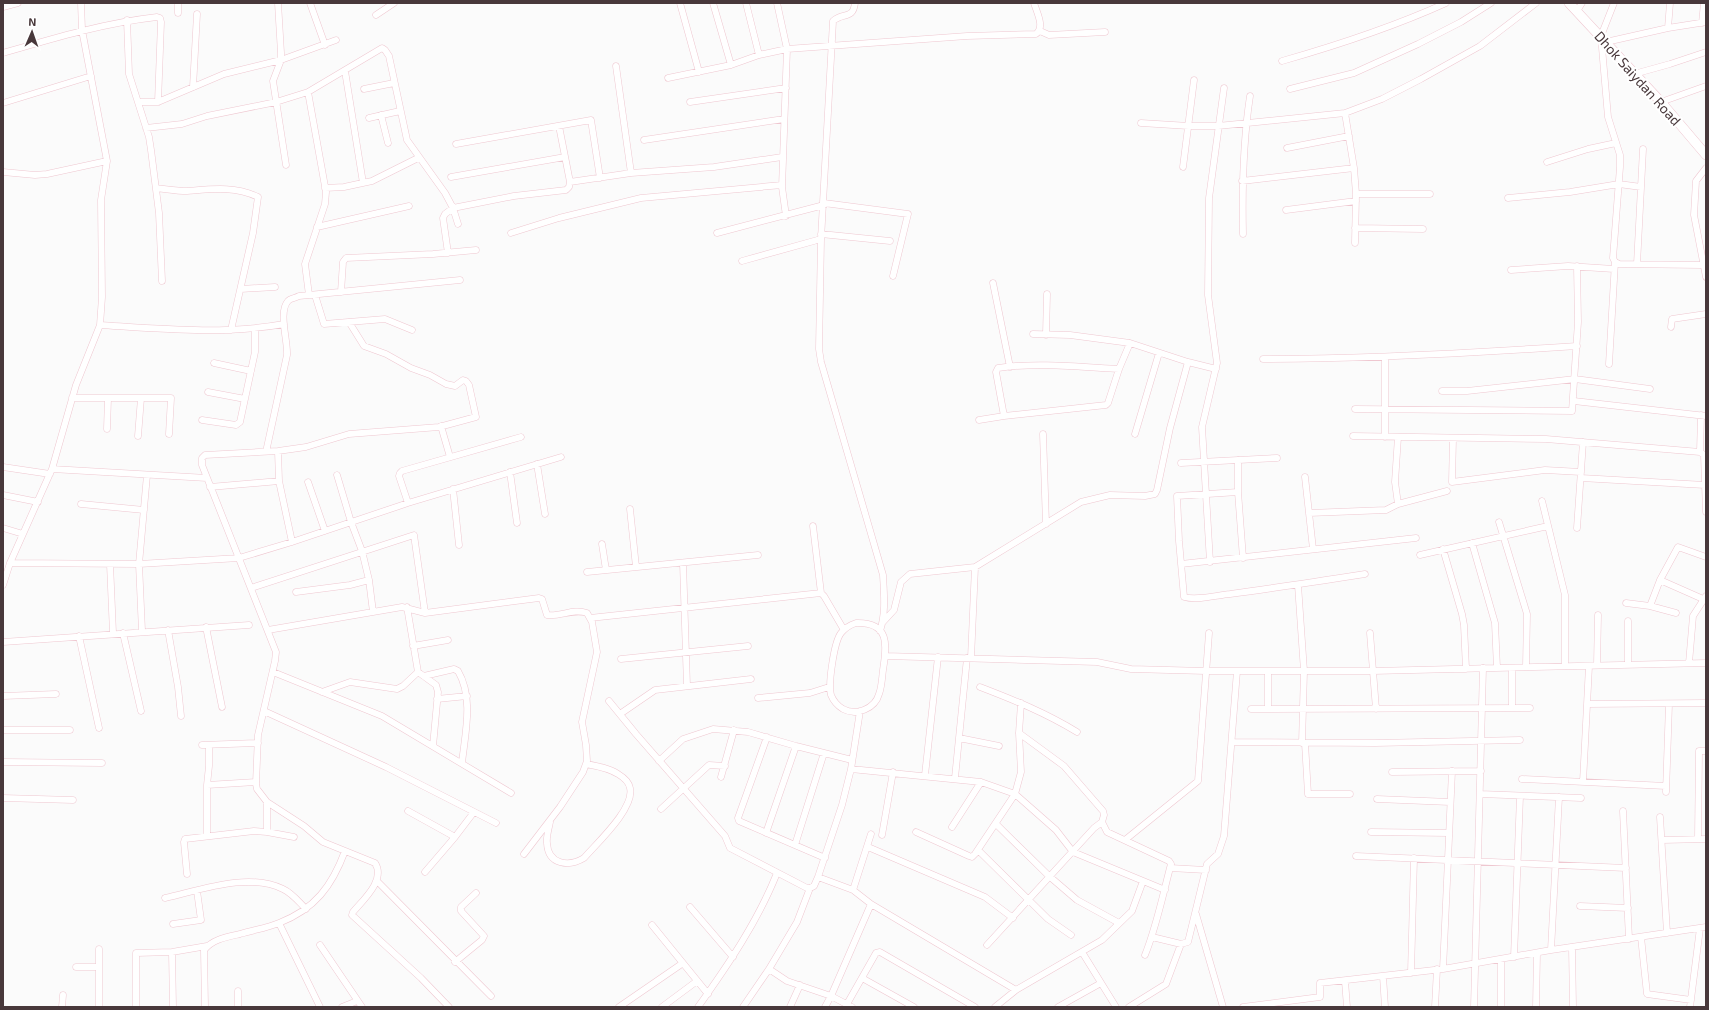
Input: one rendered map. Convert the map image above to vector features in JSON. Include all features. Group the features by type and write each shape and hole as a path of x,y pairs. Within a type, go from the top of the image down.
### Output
{"main road":[{"name":"Dhok Saiydan Road","path":"1569,3 1661,102 1706,154"}],"street":[{"path":"3,7 18,3"},
{"path":"3,585 10,563 51,472 76,385 100,325 102,297 101,200 107,160 82,30 80,3"},
{"path":"178,3 178,13"},
{"path":"278,3 281,60 273,81 286,165"},
{"path":"310,3 325,45"},
{"path":"376,15 394,3"},
{"path":"680,3 699,72"},
{"path":"713,3 731,65"},
{"path":"746,3 759,54"},
{"path":"777,3 788,49 782,158 782,185 786,216"},
{"path":"855,3 854,10 850,15 837,17 833,21 824,204 821,236 819,349 821,362 883,575 885,600 883,622 880,631"},
{"path":"1034,3 1041,27 1040,31"},
{"path":"1282,61 1334,46 1424,13 1446,3"},
{"path":"1290,89 1354,73 1462,22 1491,3"},
{"path":"1141,123 1218,126 1345,113 1382,99 1421,80 1480,46 1536,3"},
{"path":"1577,12 1582,3"},
{"path":"1610,364 1614,266 1613,258 1620,155 1608,117 1603,39 1614,3"},
{"path":"1668,28 1670,3"},
{"path":"1603,39 1704,22 1704,3"},
{"path":"193,88 197,14"},
{"path":"3,53 82,30 127,20 157,17 160,18 158,102"},
{"path":"127,20 129,74 146,128 151,150 159,213 162,281"},
{"path":"668,78 731,65 759,54 788,49 967,36 1036,34 1040,31"},
{"path":"1040,31 1049,35 1105,32"},
{"path":"138,102 158,102 224,74 281,60 336,40"},
{"path":"146,128 182,124 207,116 276,102 308,92 382,48 386,50 389,56 406,140 445,193 453,208 458,224"},
{"path":"1634,74 1706,52"},
{"path":"616,66 631,173"},
{"path":"345,71 362,183"},
{"path":"3,103 91,76"},
{"path":"1183,167 1194,80"},
{"path":"364,89 394,83"},
{"path":"1661,102 1706,86"},
{"path":"690,102 786,88"},
{"path":"1210,562 1202,427 1217,362 1208,295 1209,206 1224,88"},
{"path":"308,92 326,188 325,204 305,264 312,295 324,324 385,319 412,330"},
{"path":"1243,234 1242,181 1246,123 1250,96"},
{"path":"368,118 400,110"},
{"path":"1345,113 1354,168 1356,194 1355,243"},
{"path":"381,115 388,143"},
{"path":"644,140 784,119"},
{"path":"456,144 591,120 600,178"},
{"path":"448,253 443,218 445,214 453,208 514,196 566,190 569,187 570,182 559,126"},
{"path":"1287,148 1349,136"},
{"path":"1547,162 1588,149 1616,143"},
{"path":"1637,264 1643,149"},
{"path":"326,188 372,181 418,158"},
{"path":"451,177 565,158"},
{"path":"570,182 631,173 714,167 782,158"},
{"path":"3,172 35,175 47,174 107,160"},
{"path":"1242,181 1354,168"},
{"path":"1706,168 1696,181 1694,215 1702,265 1706,277"},
{"path":"1508,198 1570,192 1619,184 1641,187"},
{"path":"511,233 559,218 641,198 782,185"},
{"path":"156,188 187,191 232,189 258,197 253,233 231,330"},
{"path":"1356,194 1430,194"},
{"path":"1286,210 1356,201"},
{"path":"717,234 786,216 824,204 908,214 893,276"},
{"path":"317,227 409,206"},
{"path":"1356,228 1423,229"},
{"path":"742,261 821,236 890,241"},
{"path":"341,292 343,262 346,258 448,253 476,250"},
{"path":"1511,270 1559,266 1614,266 1619,264 1702,265"},
{"path":"1355,408 1572,411 1574,401 1577,346 1577,266"},
{"path":"266,452 287,355 288,347 284,324 284,310 288,300 312,295 460,280"},
{"path":"993,283 1010,366"},
{"path":"241,289 275,287"},
{"path":"1046,335 1047,294"},
{"path":"1671,327 1672,319 1706,314"},
{"path":"349,322 364,346 386,354 411,368 430,375 446,384 455,386 463,380 469,383 476,416 441,426 349,434 306,447 266,452 205,455 202,458 202,465 276,652 258,743 257,789 267,802 304,826 323,842 375,863 378,867 379,875 377,881 353,912 354,918 421,978 449,1007"},
{"path":"100,325 159,329 231,330 255,329 284,324"},
{"path":"202,420 236,425 239,424 256,352 255,329"},
{"path":"1033,334 1070,335 1130,343 1188,362 1216,369"},
{"path":"980,420 1106,405 1130,343"},
{"path":"1263,359 1385,357 1577,346"},
{"path":"1136,434 1159,352"},
{"path":"1385,357 1385,437"},
{"path":"883,622 894,610 901,582 910,574 975,567 1082,502 1110,495 1145,496 1155,494 1170,428 1188,362"},
{"path":"214,363 251,371"},
{"path":"1004,416 996,372 998,368 1010,366 1076,366 1119,369"},
{"path":"1442,391 1467,391 1575,379 1650,389"},
{"path":"208,392 245,400"},
{"path":"72,398 171,398 169,434"},
{"path":"107,429 108,398"},
{"path":"138,436 141,398"},
{"path":"1574,401 1703,416 1700,452"},
{"path":"441,426 450,457"},
{"path":"1043,434 1046,524"},
{"path":"1353,436 1546,439 1700,452 1704,455 1706,512"},
{"path":"408,503 399,476 400,473 521,437"},
{"path":"1398,437 1395,482 1398,504"},
{"path":"1453,438 1452,482 1545,470 1581,475 1705,485"},
{"path":"1577,528 1583,442"},
{"path":"278,451 279,481 292,542"},
{"path":"10,563 139,564 239,558 408,503 561,457"},
{"path":"1181,463 1277,458"},
{"path":"1238,460 1238,492 1243,558"},
{"path":"538,464 545,514"},
{"path":"3,467 51,472 207,478"},
{"path":"510,472 517,523"},
{"path":"337,474 362,551 369,580 373,612"},
{"path":"142,631 139,564 147,475"},
{"path":"1305,477 1313,549"},
{"path":"210,486 279,481"},
{"path":"308,482 325,531"},
{"path":"453,489 459,545"},
{"path":"1309,513 1386,510 1398,504 1447,491"},
{"path":"1238,492 1177,496 1180,564 1184,597 1188,598 1298,585 1365,574"},
{"path":"3,495 38,502"},
{"path":"1542,501 1565,595 1565,666"},
{"path":"81,504 144,510"},
{"path":"630,509 636,567"},
{"path":"1499,522 1527,614 1526,667"},
{"path":"813,526 821,593 844,630"},
{"path":"1420,555 1548,526"},
{"path":"3,528 23,534"},
{"path":"251,588 414,535 425,612"},
{"path":"1180,564 1210,562 1416,538"},
{"path":"1472,543 1495,623 1497,668"},
{"path":"602,544 606,570"},
{"path":"1650,606 1660,580 1678,546 1706,558"},
{"path":"1443,550 1462,614 1466,669"},
{"path":"587,572 758,555"},
{"path":"684,563 687,686"},
{"path":"110,564 113,633"},
{"path":"955,778 969,658 975,567"},
{"path":"296,592 350,585 369,580"},
{"path":"1660,580 1705,598 1694,616 1689,663"},
{"path":"1298,585 1304,671 1303,743 1308,794 1350,794"},
{"path":"590,618 821,593"},
{"path":"268,630 407,607 425,612 539,598 542,599 547,615 554,616 580,610 587,613 590,618 597,652 582,722 586,745 586,764 584,772 524,854"},
{"path":"1626,603 1650,606 1676,613"},
{"path":"407,607 418,672 436,685 437,699 433,746"},
{"path":"1597,666 1598,615"},
{"path":"1628,621 1628,665"},
{"path":"856,623 865,623 880,631 886,643 879,694 872,705 860,711 852,712 843,709 834,700 830,687 837,640 844,630 856,623"},
{"path":"3,642 113,633 249,625"},
{"path":"206,627 222,707"},
{"path":"168,630 178,687 181,716"},
{"path":"123,633 141,711"},
{"path":"1125,840 1198,781 1209,633"},
{"path":"1370,633 1376,709"},
{"path":"79,636 99,728"},
{"path":"413,646 448,640"},
{"path":"621,659 748,646"},
{"path":"885,656 1097,662 1131,669 1206,671 1373,671 1689,663 1706,664"},
{"path":"925,775 938,657"},
{"path":"1583,782 1589,666"},
{"path":"1474,1007 1483,668"},
{"path":"1512,668 1512,708"},
{"path":"424,676 454,669 458,671 462,678 467,696 466,727 462,763"},
{"path":"1152,937 1181,944 1188,942 1209,861 1215,858 1218,854 1225,832 1233,742 1237,671"},
{"path":"1268,671 1268,709"},
{"path":"273,672 382,716 511,793"},
{"path":"322,692 350,682 397,689 403,686 418,672"},
{"path":"620,714 655,690 751,679"},
{"path":"758,698 810,693 830,687"},
{"path":"980,687 1056,719 1077,732"},
{"path":"3,696 56,694"},
{"path":"437,699 467,696"},
{"path":"609,701 725,836 730,848 777,873 807,888 810,888"},
{"path":"916,832 972,857 978,850 1015,794 1021,772 1019,733 1021,703"},
{"path":"1587,704 1706,703"},
{"path":"1522,780 1583,782 1666,789 1669,704"},
{"path":"1251,709 1530,708"},
{"path":"264,711 386,767 496,823"},
{"path":"742,1007 769,969 797,922 810,888 814,886 818,877 842,805 851,769 860,711"},
{"path":"3,730 70,730"},
{"path":"659,761 683,739 713,730 734,730 767,737 852,760"},
{"path":"721,778 734,730"},
{"path":"988,945 1049,876 1094,828 1102,822 1104,815 1103,811 1064,766 1019,733"},
{"path":"767,737 738,818 739,821 825,858"},
{"path":"959,738 999,746"},
{"path":"1233,742 1375,743 1520,740"},
{"path":"202,745 258,743"},
{"path":"207,836 209,745"},
{"path":"766,833 796,746"},
{"path":"1698,839 1699,751 1706,751"},
{"path":"795,845 824,753"},
{"path":"3,762 102,764"},
{"path":"550,820 546,844 551,856 559,862 567,864 577,862 584,858 623,813 629,799 630,788 625,780 611,770 586,764"},
{"path":"661,809 709,765 725,766"},
{"path":"851,769 955,778 981,782 1015,794 1056,830 1073,852 1165,890"},
{"path":"1435,1007 1440,969 1448,860 1452,771"},
{"path":"1392,772 1481,771"},
{"path":"882,834 893,772"},
{"path":"207,784 256,782"},
{"path":"952,827 981,782"},
{"path":"1480,794 1581,798"},
{"path":"1514,956 1520,796"},
{"path":"1552,950 1559,797"},
{"path":"3,798 73,800"},
{"path":"1377,799 1450,802"},
{"path":"267,802 267,832"},
{"path":"408,811 455,837"},
{"path":"1623,811 1629,939"},
{"path":"425,872 474,812"},
{"path":"1660,817 1667,933"},
{"path":"1102,822 1107,832 1166,858 1171,864 1152,937 1145,955"},
{"path":"996,824 1049,876 1077,900 1119,923"},
{"path":"187,874 184,842 185,838 254,831 294,837"},
{"path":"1371,832 1449,833"},
{"path":"853,890 871,834"},
{"path":"1662,840 1706,839"},
{"path":"868,847 985,897 1013,918"},
{"path":"978,850 1048,919 1071,935"},
{"path":"136,1007 136,953 172,952 207,946 219,939 279,923 306,909 320,897 334,878 345,851"},
{"path":"1356,856 1626,868"},
{"path":"1411,973 1414,858"},
{"path":"1170,868 1206,870"},
{"path":"698,1007 733,957 770,891 777,873"},
{"path":"818,877 853,890 872,904 1016,990"},
{"path":"377,881 455,962 491,996"},
{"path":"995,1007 1016,990 1102,940 1135,906 1143,881"},
{"path":"165,898 237,882 269,884 283,889 292,895 306,909"},
{"path":"173,924 201,920 197,891"},
{"path":"455,962 482,940 484,936 461,911 462,907 476,893"},
{"path":"824,1007 831,996 872,904"},
{"path":"1580,906 1628,908"},
{"path":"690,907 733,957"},
{"path":"1195,912 1223,1007"},
{"path":"279,923 320,1007"},
{"path":"652,925 708,994"},
{"path":"1243,1007 1320,997 1320,983 1440,969 1703,927 1691,1004 1647,994 1641,937"},
{"path":"1129,1007 1166,984 1181,944"},
{"path":"320,945 362,1007"},
{"path":"204,1007 204,950 207,946"},
{"path":"1572,947 1573,1007"},
{"path":"99,1007 100,949"},
{"path":"172,952 173,1007"},
{"path":"769,969 787,981 831,996 850,1006 862,978 876,953 880,952 975,1007"},
{"path":"1082,952 1116,1007"},
{"path":"1536,953 1536,1007"},
{"path":"1501,959 1501,1007"},
{"path":"619,1007 683,963"},
{"path":"76,967 99,967"},
{"path":"1383,976 1385,1007"},
{"path":"862,978 914,1007"},
{"path":"662,1007 698,981"},
{"path":"1345,981 1347,1007"},
{"path":"1058,1007 1101,983"},
{"path":"790,1007 800,986"},
{"path":"238,991 238,1007"},
{"path":"62,1007 63,995"},
{"path":"342,1007 357,1001"}]}
